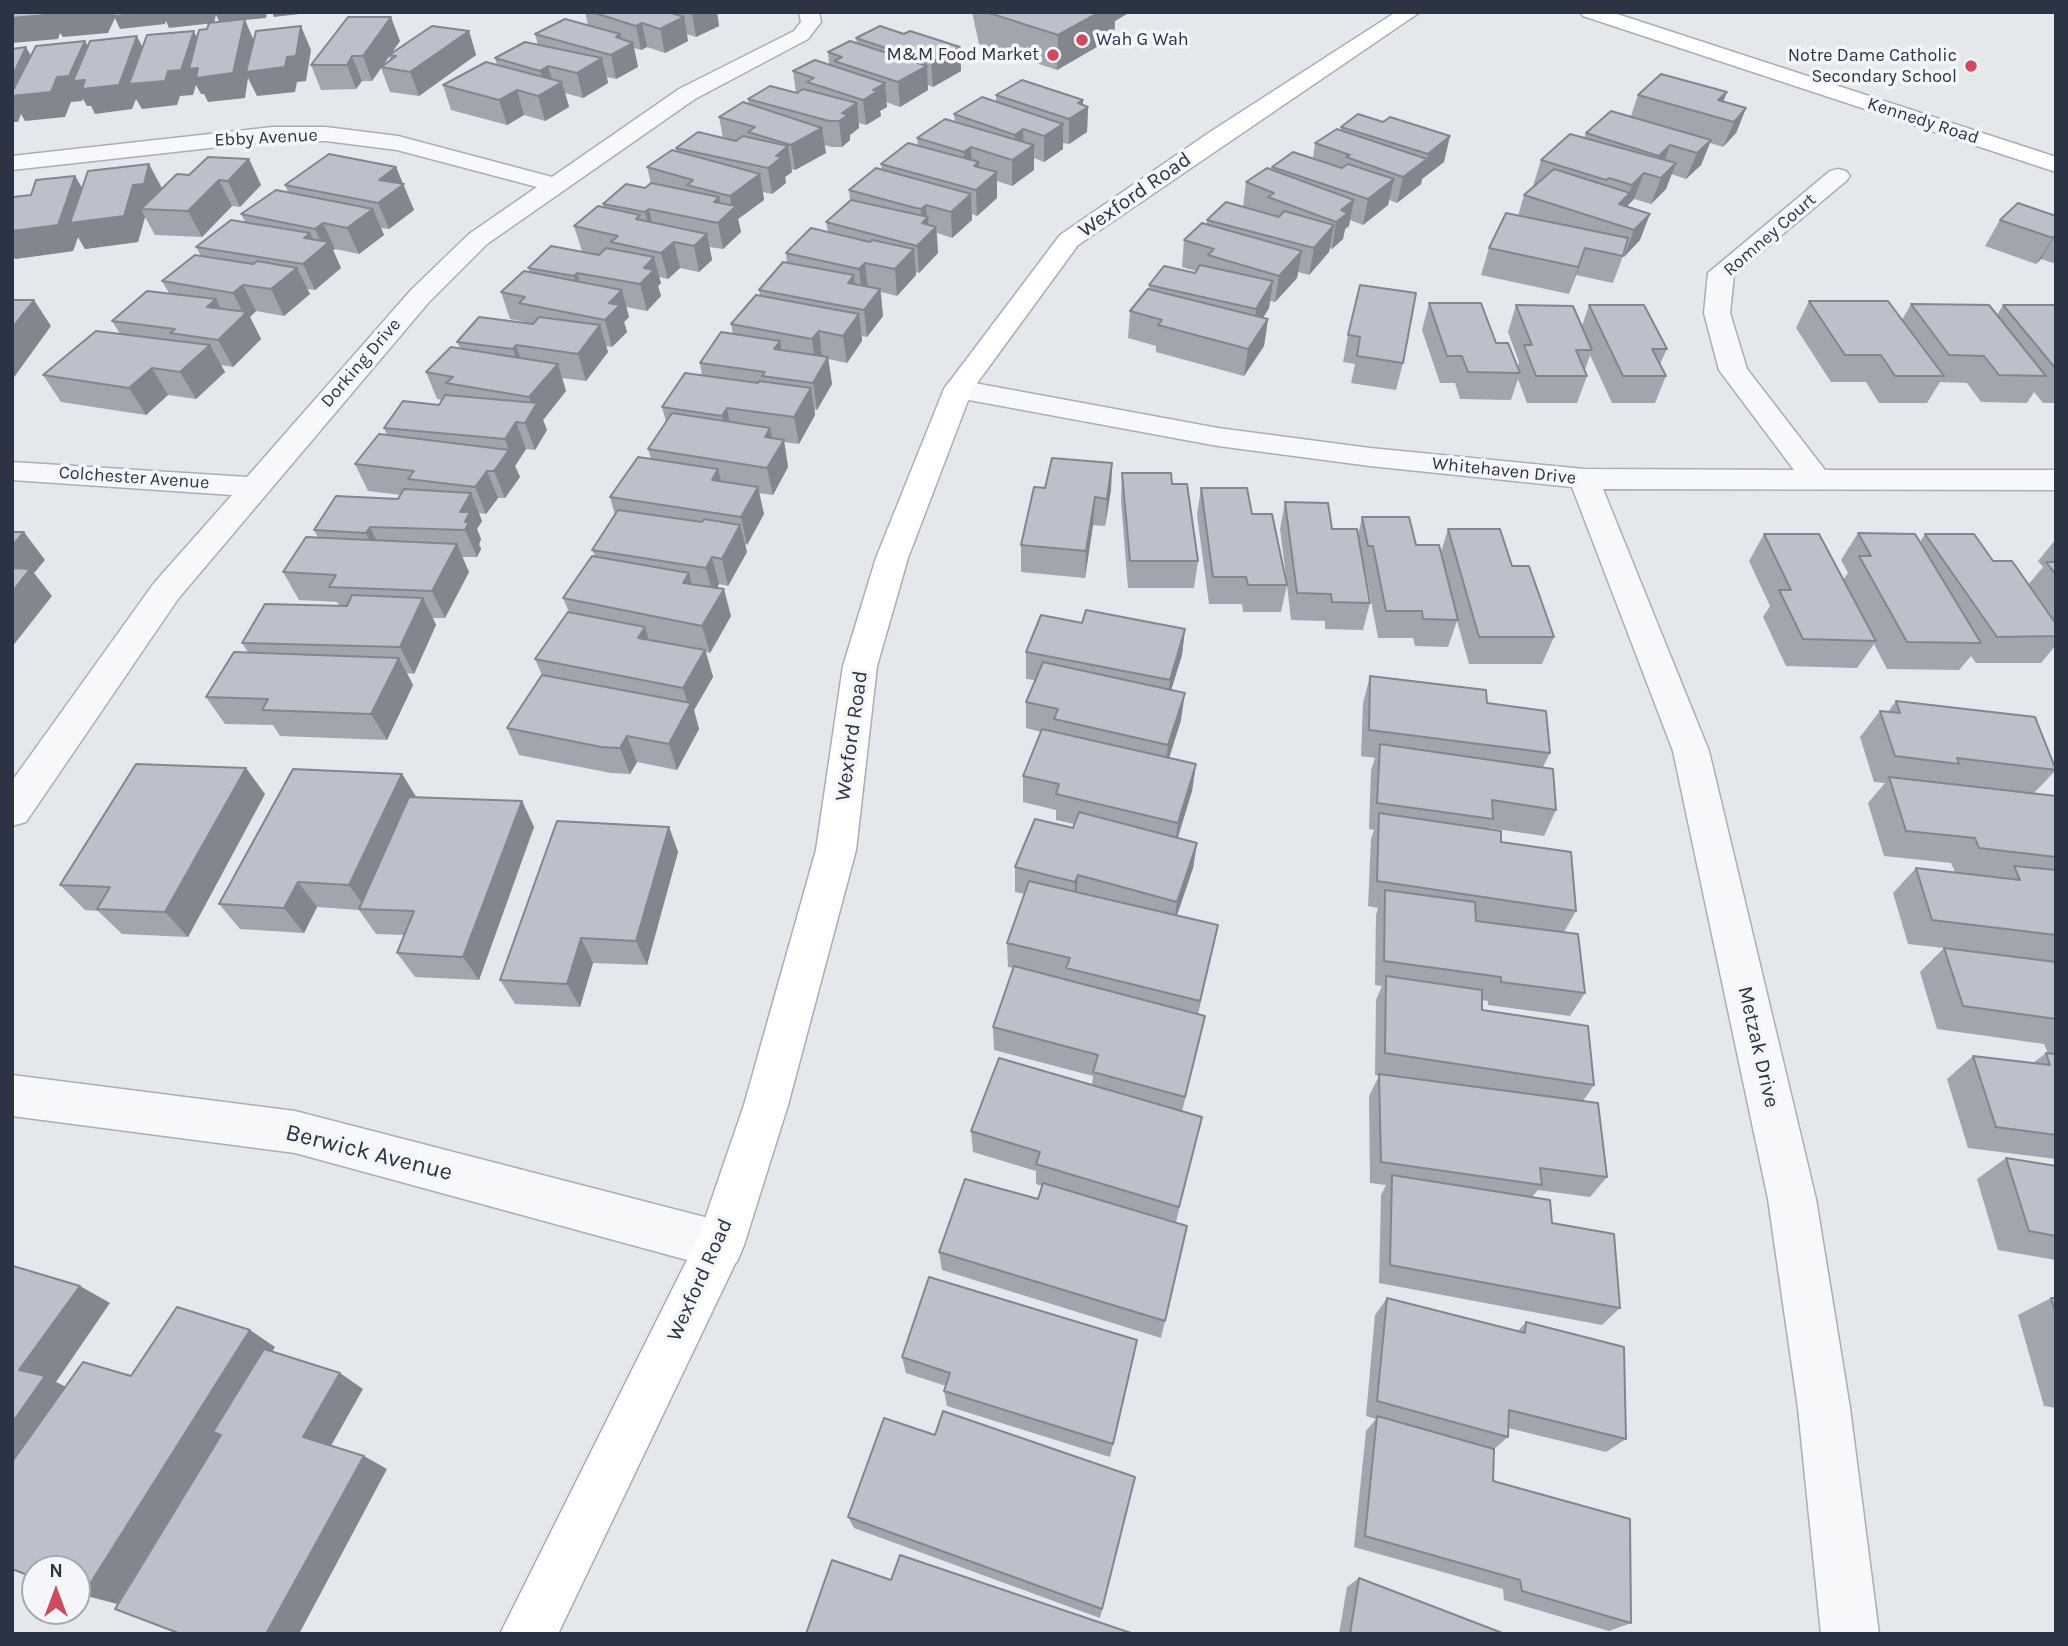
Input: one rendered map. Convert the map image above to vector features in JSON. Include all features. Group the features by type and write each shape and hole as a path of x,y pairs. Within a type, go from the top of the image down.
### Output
{"street":[{"name":"Wexford Road","path":"528,1634 720,1245 766,1105 836,850 860,666 892,558 958,389 1069,240 1218,137 1410,12"},
{"name":"Kennedy Road","path":"1590,12 2056,165"},
{"name":"Dorking Drive","path":"12,811 166,591 419,296 478,239 687,94 802,35 810,17"},
{"name":"Ebby Avenue","path":"12,163 273,134 326,134 398,143 557,185"},
{"name":"Romney Court","path":"1818,481 1733,370 1717,313 1721,273 1838,176"},
{"name":"Whitehaven Drive","path":"958,389 1218,437 1370,457 1584,479 2056,480"},
{"name":"Colchester Avenue","path":"12,471 255,487"},
{"name":"Metzak Drive","path":"1584,479 1691,751 1792,1199 1824,1408 1850,1634"},
{"name":"Berwick Avenue","path":"12,1095 295,1132 720,1245"}],"building":[{"path":"12,12 46,12 45,15 12,18"},
{"path":"115,12 153,12 114,16"},
{"path":"592,12 668,12 684,17 660,29 642,23 636,26"},
{"path":"986,12 1100,12 1058,35"},
{"path":"348,17 391,17 363,56 352,56 347,65 311,65"},
{"path":"245,19 233,73 196,78 198,68 189,69 199,30 207,29 209,23"},
{"path":"565,19 620,34 616,37 633,43 611,55 535,34"},
{"path":"301,26 296,56 287,57 285,67 246,72 256,31"},
{"path":"432,26 469,31 410,72 381,67 396,56 389,55"},
{"path":"880,26 904,34 910,31 960,47 931,63 856,38"},
{"path":"194,31 181,70 168,71 165,81 129,84 147,35"},
{"path":"137,36 119,85 82,89 85,80 73,81 90,41"},
{"path":"85,41 69,76 57,77 51,92 12,96 36,46"},
{"path":"850,41 927,66 898,82 834,61 842,57 828,52"},
{"path":"525,42 602,58 577,73 548,66 540,71 495,58"},
{"path":"26,47 12,77 12,49"},
{"path":"815,60 885,83 863,100 807,82 814,78 793,71"},
{"path":"486,62 562,82 538,96 517,90 499,100 443,85"},
{"path":"1661,74 1727,92 1718,100 1746,108 1734,122 1638,95"},
{"path":"1022,80 1083,100 1078,103 1088,107 1069,119 996,95"},
{"path":"770,86 797,93 803,89 857,103 842,113 848,115 839,121 829,121 748,99"},
{"path":"982,97 1063,124 1044,136 1023,129 1015,135 954,114"},
{"path":"743,102 822,128 791,145 748,132 755,127 719,117"},
{"path":"1611,111 1711,140 1697,153 1670,145 1659,156 1586,133"},
{"path":"1358,114 1383,122 1390,117 1450,136 1428,154 1341,127"},
{"path":"945,119 1034,145 1012,160 971,147 964,152 917,138"},
{"path":"1337,129 1427,159 1403,177 1315,143"},
{"path":"698,132 736,141 743,136 788,146 776,156 782,157 768,168 676,148"},
{"path":"1570,134 1676,163 1661,178 1644,173 1632,185 1541,160"},
{"path":"908,143 979,162 974,166 997,172 976,190 881,164"},
{"path":"672,150 760,174 730,196 687,185 693,180 647,167"},
{"path":"1293,152 1342,168 1348,164 1394,179 1368,199 1272,167"},
{"path":"329,154 396,167 379,180 404,184 378,203 285,185"},
{"path":"208,157 249,159 228,181 219,180 188,211 141,209 177,174 189,175"},
{"path":"149,164 144,184 133,185 124,216 70,223 88,171"},
{"path":"876,168 971,194 951,212 926,205 921,209 849,190"},
{"path":"1267,168 1354,200 1341,210 1348,213 1336,222 1268,197 1274,193 1246,182"},
{"path":"1554,169 1630,193 1619,204 1650,214 1634,230 1524,195"},
{"path":"75,176 58,225 12,231 13,197 31,195 36,180"},
{"path":"651,183 719,197 714,202 736,206 718,223 649,209 645,212 603,204 626,184 645,188"},
{"path":"276,190 373,209 347,228 323,223 315,229 241,214"},
{"path":"851,200 928,217 922,223 936,227 917,246 826,222"},
{"path":"1226,202 1279,217 1284,211 1334,225 1314,248 1207,220"},
{"path":"2018,203 2056,216 2056,234 2053,238 2000,220"},
{"path":"598,206 640,215 636,219 707,234 694,246 674,242 661,253 611,242 618,236 574,226"},
{"path":"1506,213 1628,238 1623,256 1585,248 1578,267 1489,248"},
{"path":"231,220 310,233 304,238 329,242 303,264 196,247"},
{"path":"1202,223 1302,251 1279,276 1208,255 1214,249 1184,240"},
{"path":"811,228 914,249 895,269 865,263 859,269 786,253"},
{"path":"551,246 599,255 606,248 654,257 644,268 654,270 640,284 528,268"},
{"path":"195,255 297,268 271,289 243,285 233,293 162,281"},
{"path":"783,262 854,275 848,283 880,289 864,310 759,290"},
{"path":"1200,265 1273,281 1256,309 1149,285 1164,266 1195,273"},
{"path":"524,271 622,290 609,303 620,305 605,320 519,303 525,297 501,292"},
{"path":"1360,285 1416,293 1403,363 1357,356 1360,337 1348,335"},
{"path":"1148,289 1268,319 1248,349 1158,325 1162,320 1130,311"},
{"path":"147,291 216,299 207,307 247,312 218,340 170,333 175,329 112,321"},
{"path":"756,295 859,314 843,336 819,331 812,339 731,324"},
{"path":"12,300 34,300 12,328"},
{"path":"1809,301 1888,301 1944,376 1895,376 1881,355 1845,355"},
{"path":"1429,303 1481,303 1496,343 1508,343 1520,373 1468,372 1462,356 1447,356"},
{"path":"1911,304 1989,305 2046,376 1999,375 1984,356 1949,355"},
{"path":"1516,305 1573,306 1592,350 1576,350 1587,376 1536,376 1524,345 1532,345"},
{"path":"1589,305 1644,305 1667,349 1652,349 1666,376 1623,376"},
{"path":"2003,305 2056,305 2056,369"},
{"path":"479,317 533,324 539,317 600,325 578,354 516,345 513,349 457,342"},
{"path":"96,331 210,345 180,372 152,368 129,388 43,375"},
{"path":"721,332 780,341 774,349 828,357 813,383 762,376 765,372 700,363"},
{"path":"451,347 558,364 529,397 446,383 453,377 426,372"},
{"path":"685,373 811,388 794,417 727,408 722,416 662,407"},
{"path":"445,395 537,403 525,423 516,422 505,439 384,428 403,401 439,405"},
{"path":"672,413 770,428 765,437 784,440 767,468 648,449"},
{"path":"379,434 509,450 494,471 487,471 475,487 408,479 414,471 355,464"},
{"path":"638,457 718,469 712,480 758,487 741,517 610,497"},
{"path":"1052,458 1112,463 1107,499 1095,497 1086,551 1021,545 1034,487 1045,488"},
{"path":"1122,473 1171,473 1172,484 1187,484 1198,561 1130,561"},
{"path":"1201,488 1247,488 1252,514 1272,514 1287,585 1248,585 1246,577 1213,577"},
{"path":"404,489 471,493 460,512 470,512 465,522 469,522 465,530 370,527 366,533 314,530 336,496 398,499"},
{"path":"1285,502 1328,503 1332,529 1357,529 1370,603 1332,602 1331,594 1297,593"},
{"path":"618,510 740,525 722,559 712,557 706,568 592,550"},
{"path":"1362,517 1409,517 1416,545 1439,545 1458,620 1423,619 1422,611 1386,611 1373,546 1368,546"},
{"path":"1448,529 1500,529 1512,566 1529,566 1554,637 1479,637"},
{"path":"12,532 24,532 12,546"},
{"path":"1858,533 1915,534 1981,643 1907,642 1859,556 1871,556"},
{"path":"1764,534 1819,534 1876,641 1803,639 1779,590 1791,590"},
{"path":"1925,534 1974,534 1993,561 2012,561 2056,624 2056,636 1997,637"},
{"path":"306,537 457,544 432,591 329,587 336,575 283,572"},
{"path":"592,556 689,573 683,583 724,589 702,626 563,598"},
{"path":"2046,562 2056,562 2056,575"},
{"path":"12,568 30,569 12,592"},
{"path":"352,595 423,598 400,647 242,643 265,604 347,606"},
{"path":"1086,610 1185,629 1170,680 1026,652 1041,615 1082,623"},
{"path":"568,612 645,627 638,638 705,650 683,688 535,659"},
{"path":"234,652 399,658 371,714 262,710 268,699 206,697"},
{"path":"1043,662 1185,693 1168,745 1054,719 1058,709 1026,702"},
{"path":"542,675 691,703 669,744 627,736 620,748 601,747 507,728"},
{"path":"1370,676 1486,690 1487,703 1546,711 1550,753 1369,730"},
{"path":"1896,701 2035,717 2056,770 1957,758 1959,764 1895,756 1880,711 1900,713"},
{"path":"1042,729 1196,764 1178,823 1056,794 1059,784 1023,776"},
{"path":"1380,744 1553,769 1556,810 1492,800 1493,819 1377,803"},
{"path":"136,764 246,768 165,912 97,909 110,887 60,885"},
{"path":"293,769 402,774 349,885 298,882 284,908 219,904"},
{"path":"1889,777 2056,796 2056,857 1979,848 1975,838 1906,831"},
{"path":"409,797 522,801 463,957 397,953 414,911 359,909"},
{"path":"1079,812 1197,843 1177,902 1078,875 1075,882 1015,867 1035,819 1073,828"},
{"path":"1379,813 1501,831 1501,842 1571,852 1576,911 1377,881"},
{"path":"557,821 669,827 636,941 581,938 567,984 500,980"},
{"path":"2014,866 2056,870 2056,935 1932,920 1916,868 2020,880"},
{"path":"1029,881 1218,925 1200,1001 1066,968 1070,958 1007,943"},
{"path":"1385,890 1475,902 1476,921 1578,934 1585,993 1501,982 1501,977 1384,961"},
{"path":"1944,948 2056,962 2056,1019 1963,1006"},
{"path":"1014,966 1205,1016 1185,1097 1093,1072 1098,1055 993,1027"},
{"path":"1386,976 1482,990 1482,1010 1588,1026 1594,1085 1385,1053"},
{"path":"2046,1053 2056,1054 2056,1135 1996,1127 1973,1056 2050,1065"},
{"path":"999,1058 1202,1117 1179,1207 1036,1164 1040,1152 971,1131"},
{"path":"1379,1074 1598,1103 1607,1177 1540,1168 1542,1185 1381,1162"},
{"path":"2006,1158 2056,1166 2056,1236 2029,1231"},
{"path":"1392,1175 1550,1200 1552,1223 1614,1234 1620,1308 1390,1265"},
{"path":"965,1179 1038,1199 1043,1183 1187,1226 1165,1321 939,1252"},
{"path":"13,1266 80,1286 19,1370 45,1376 12,1423 12,1268"},
{"path":"929,1277 1137,1340 1113,1444 944,1391 950,1373 902,1357"},
{"path":"1387,1298 1525,1333 1526,1322 1624,1347 1626,1439 1509,1410 1508,1437 1377,1401"},
{"path":"2051,1298 2056,1298 2056,1314"},
{"path":"177,1307 250,1330 91,1582 91,1555 21,1555 21,1573 12,1569 12,1462 83,1362 131,1376"},
{"path":"264,1349 340,1373 303,1437 364,1456 266,1634 181,1634 115,1609 221,1435 213,1432"},
{"path":"943,1411 1135,1477 1102,1609 848,1517 884,1418 935,1435"},
{"path":"1377,1416 1494,1449 1493,1481 1630,1519 1631,1623 1522,1591 1520,1580 1365,1536"},
{"path":"900,1555 1134,1634 806,1634 832,1560 891,1580"},
{"path":"1359,1578 1505,1634 1350,1634"}],"place":[{"name":"Wah G Wah","path":"1082,40"},
{"name":"M&M Food Market","path":"1053,55"},
{"name":"Notre Dame Catholic Secondary School","path":"1971,66"}]}
